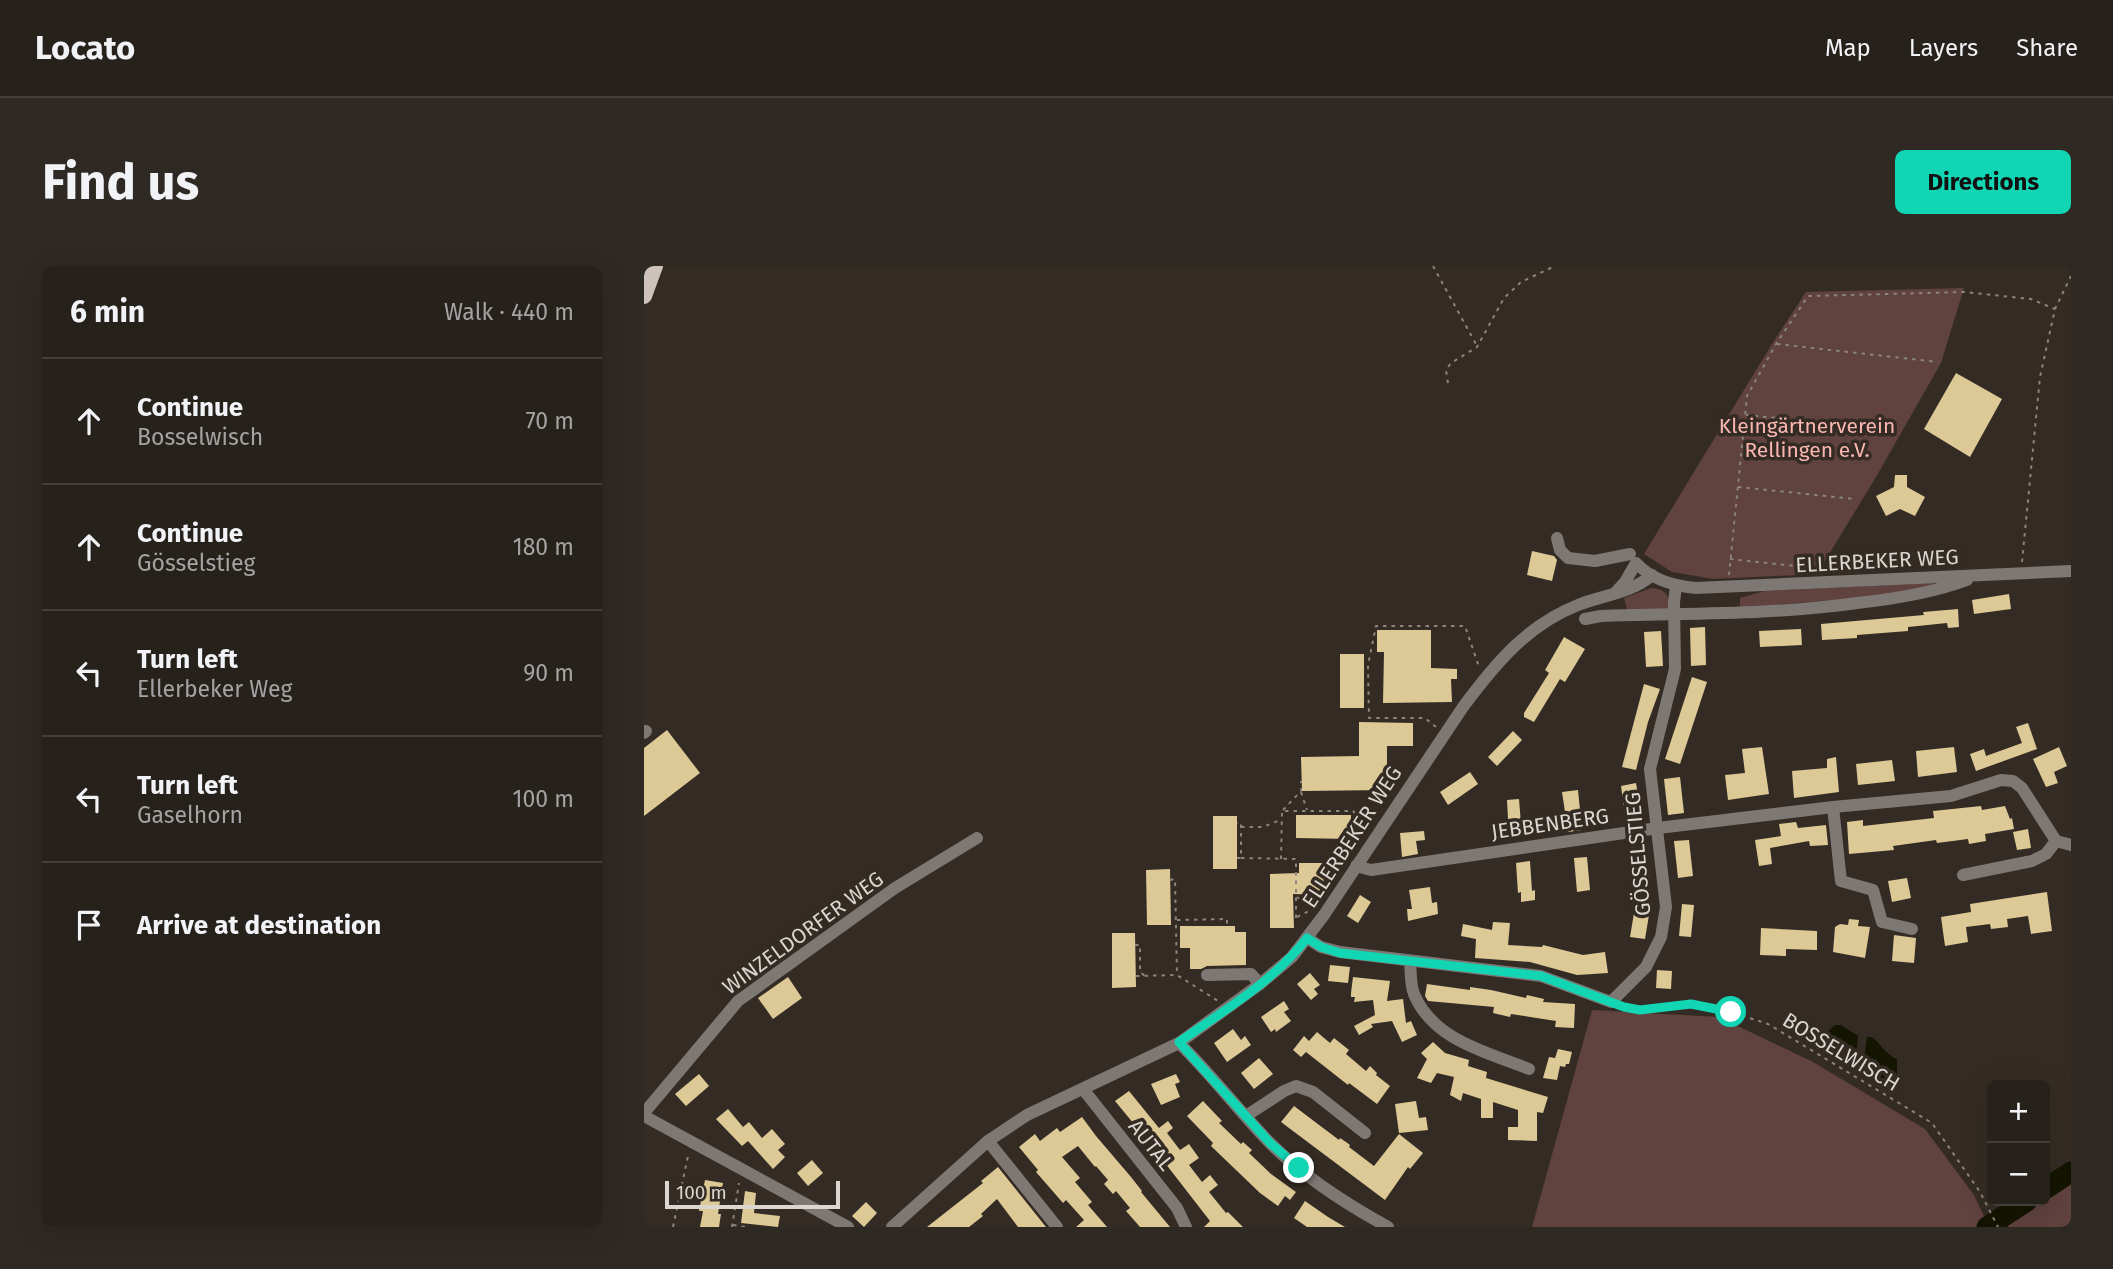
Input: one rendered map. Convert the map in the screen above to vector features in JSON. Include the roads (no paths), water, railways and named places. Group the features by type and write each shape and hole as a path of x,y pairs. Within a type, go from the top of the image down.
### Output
{"main road":[{"path":"644,296 655,266"}],"street":[{"path":"1557,538 1560,550 1568,558 1595,561 1633,559 1625,582 1616,592"},
{"name":"ELLERBEKER WEG","path":"1633,559 1644,571 1676,586 1696,589 2066,571"},
{"name":"ELLERBEKER WEG","path":"892,1227 988,1141 1027,1115 1179,1042 1260,984 1292,957 1463,707 1508,650 1556,615 1636,586 1653,575"},
{"name":"ELLERBEKER WEG","path":"1585,619 1601,616 1776,611 1839,606 1893,599 1944,588 1980,575"},
{"name":"GÖSSELSTIEG","path":"1410,961 1541,976 1611,1002 1646,967 1661,937 1666,907 1650,769 1675,669 1676,586"},
{"name":"JEBBENBERG","path":"1356,866 1371,870 1658,828 1951,796 2001,779 2022,788 2056,841"},
{"path":"1833,807 1843,882 1872,890 1882,922 1912,929"},
{"name":"WINZELDORFER WEG","path":"644,1115 738,1001 895,888 977,838"},
{"path":"1963,875 2032,861 2046,854 2056,841 2071,845"},
{"path":"1307,938 1321,947 1340,953 1410,961 1412,991 1424,1013 1443,1032 1529,1069"},
{"path":"1207,975 1251,974 1260,984"},
{"path":"1179,1042 1270,1143 1352,1208 1388,1227"},
{"path":"1246,1116 1296,1086 1312,1092 1365,1133"},
{"name":"AUTAL","path":"1083,1089 1177,1208 1186,1227"},
{"path":"644,1115 848,1227"},
{"path":"988,1141 1057,1227"}],"waterway":[{"path":"2050,1186 2071,1172"},
{"path":"1987,1227 2019,1206"}],"park label":[{"name":"Kleingärtnerverein Rellingen e.V.","path":"1807,438"}]}
